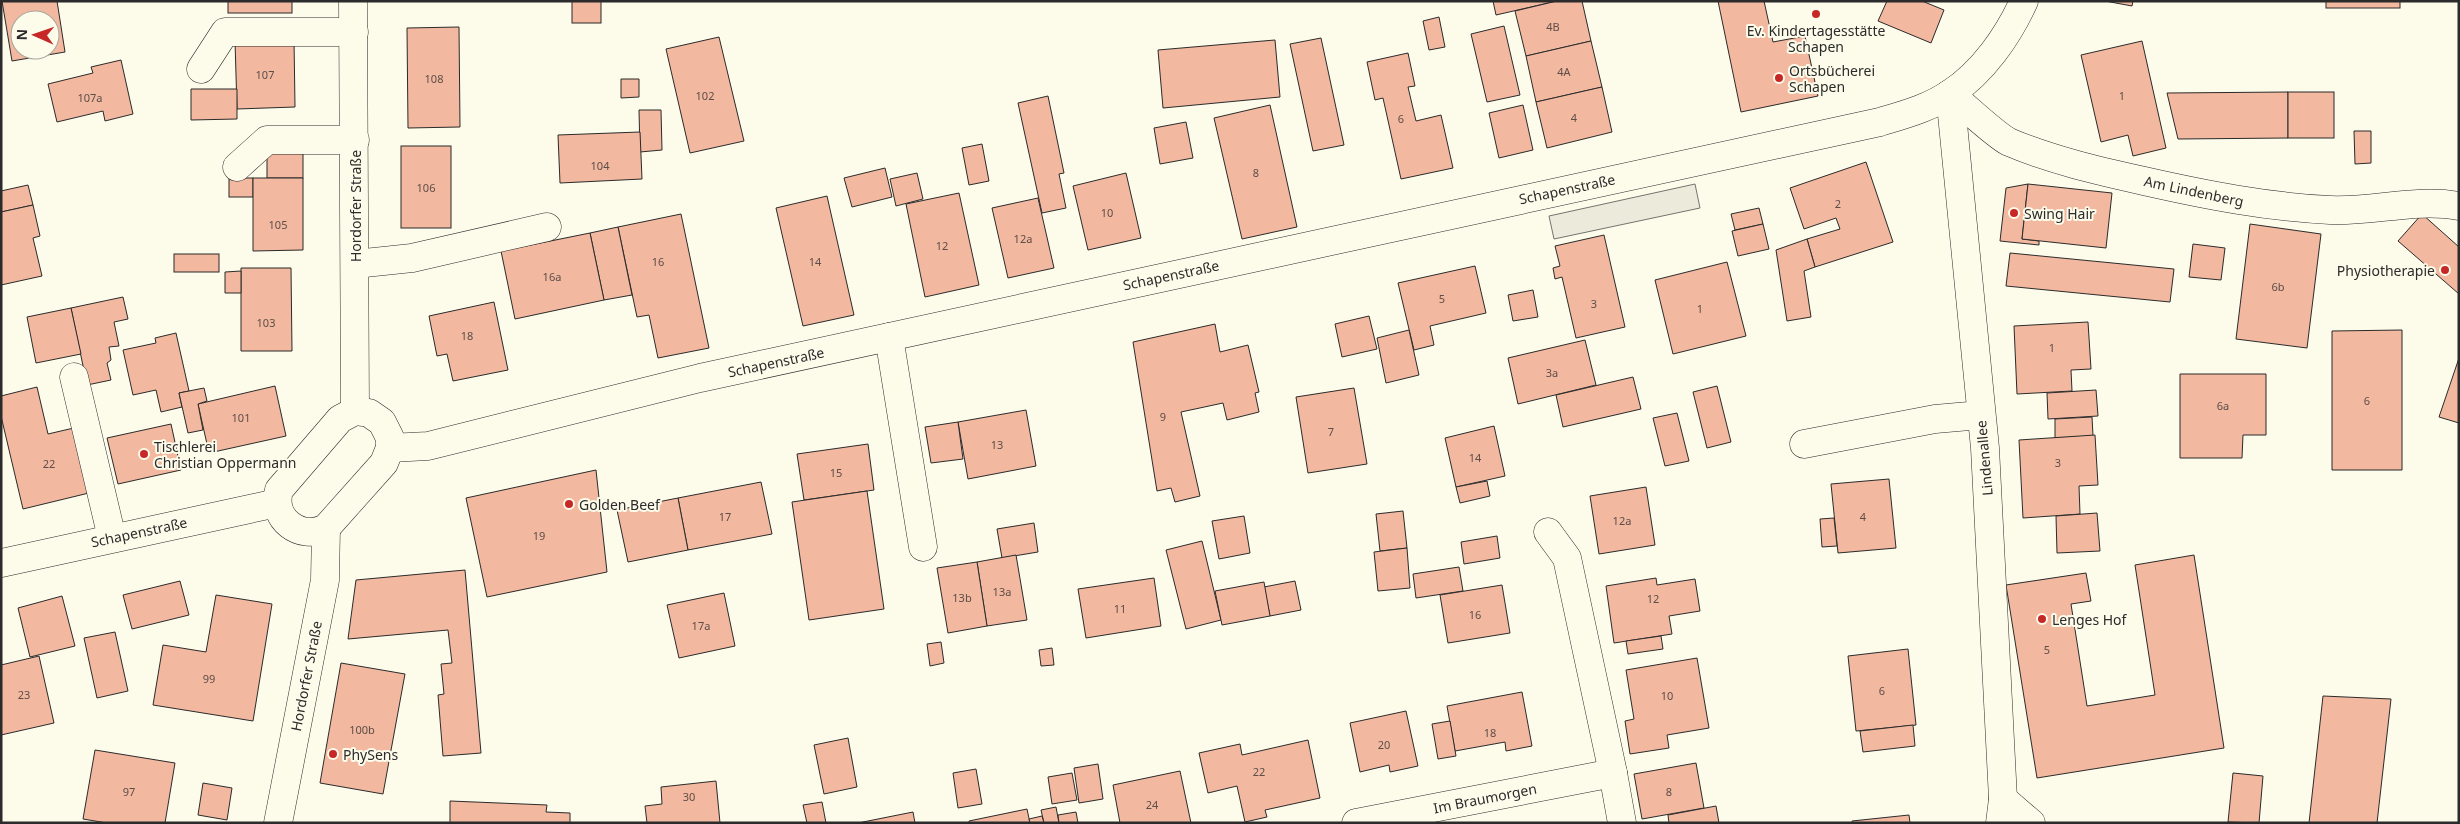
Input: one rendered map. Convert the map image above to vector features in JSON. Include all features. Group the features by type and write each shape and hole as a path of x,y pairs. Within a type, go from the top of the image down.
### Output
{"street":[{"name":"Hordorfer Straße","path":"354,1 355,411"},
{"name":"Schapenstraße","path":"390,448 428,446 700,378 1880,122 1911,112 1950,94 1976,72 1997,48 2017,18 2024,1"},
{"path":"201,69 225,32 354,32"},
{"name":"Am Lindenberg","path":"1950,94 2008,141 2094,170 2238,202 2333,210 2402,204 2443,203 2459,206"},
{"name":"Lindenallee","path":"1950,94 1988,504 2001,811"},
{"path":"237,167 267,140 355,140"},
{"path":"355,264 412,258 547,228"},
{"path":"890,338 923,548"},
{"path":"74,377 112,538"},
{"path":"355,411 369,413 382,422 390,438 390,448 384,462 326,528 312,532 296,529 282,516 277,503 279,490 340,419 355,411"},
{"path":"1804,444 1935,419 1981,415"},
{"name":"Schapenstraße","path":"1,563 277,503"},
{"name":"Hordorfer Straße","path":"278,823 325,580 326,528"},
{"path":"1548,532 1567,558 1622,823"},
{"name":"Im Braumorgen","path":"1356,823 1613,773"},
{"path":"2001,811 2031,823"}],"shaded area":[{"path":"1695,184 1700,208 1554,239 1549,216"}],"building":[{"path":"2,1 57,1 58,10 10,10 10,49"},
{"path":"228,1 292,1 292,13 228,13"},
{"path":"572,1 601,1 601,23 572,23"},
{"path":"1493,1 1557,1 1496,15"},
{"path":"1557,1 1582,1 1591,41 1526,56 1515,11"},
{"path":"1718,1 1764,1 1773,42 1805,36 1818,96 1741,112"},
{"path":"1887,1 1922,1 1944,10 1931,43 1878,21"},
{"path":"2105,1 2133,1 2132,6"},
{"path":"2326,1 2400,1 2400,8 2326,8"},
{"path":"1439,17 1445,47 1429,50 1423,21"},
{"path":"60,20 65,52 60,53"},
{"path":"1504,26 1520,95 1487,102 1471,34"},
{"path":"459,27 460,127 408,128 407,28"},
{"path":"719,37 744,141 690,153 666,49"},
{"path":"1321,38 1344,145 1313,151 1290,44"},
{"path":"294,39 295,107 237,109 235,41"},
{"path":"1275,40 1280,97 1163,108 1158,50"},
{"path":"1591,41 1602,87 1536,102 1526,56"},
{"path":"2142,41 2166,148 2133,156 2128,135 2101,142 2081,55"},
{"path":"1408,53 1415,86 1408,87 1416,121 1441,115 1453,168 1401,179 1383,98 1375,100 1367,62"},
{"path":"121,60 133,114 105,121 103,111 57,122 48,84 93,73 91,67"},
{"path":"621,79 639,79 639,97 621,98"},
{"path":"1602,87 1612,132 1547,148 1536,102"},
{"path":"191,89 237,89 237,119 191,120"},
{"path":"2288,92 2288,138 2178,139 2167,93"},
{"path":"2288,92 2334,92 2334,138 2288,138"},
{"path":"1048,96 1064,173 1059,174 1066,208 1042,213 1018,103"},
{"path":"1270,105 1297,227 1242,239 1214,118"},
{"path":"1523,105 1533,150 1499,158 1489,113"},
{"path":"639,110 661,110 662,150 640,152"},
{"path":"1186,122 1193,158 1160,164 1154,128"},
{"path":"2354,131 2371,131 2371,163 2355,164"},
{"path":"640,132 642,179 560,183 558,135"},
{"path":"982,144 989,181 969,185 962,148"},
{"path":"401,146 451,146 451,228 401,228"},
{"path":"267,148 303,148 303,178 267,178"},
{"path":"1866,162 1893,242 1815,267 1807,239 1840,229 1836,218 1804,229 1790,188"},
{"path":"885,168 892,197 852,207 844,178"},
{"path":"917,173 923,199 896,206 890,179"},
{"path":"1126,173 1141,238 1088,250 1073,186"},
{"path":"229,178 253,178 253,197 229,197"},
{"path":"253,178 303,178 303,250 253,251"},
{"name":"Swing Hair","path":"2028,184 2022,239 2039,241 2039,245 2000,241 2006,188"},
{"path":"2028,184 2112,193 2106,248 2022,239"},
{"path":"28,185 33,205 1,212 1,191"},
{"path":"959,193 979,285 925,297 906,204"},
{"path":"827,196 854,315 803,326 776,208"},
{"path":"1038,198 1054,268 1008,278 992,208"},
{"path":"33,205 40,236 33,238 42,276 1,285 1,212"},
{"path":"1759,208 1763,224 1735,230 1731,214"},
{"path":"681,214 709,348 658,358 649,315 637,317 618,227"},
{"name":"Physiotherapie","path":"2422,214 2459,247 2459,294 2398,241"},
{"path":"1763,224 1769,249 1738,256 1732,231"},
{"path":"2250,224 2321,234 2307,348 2236,339"},
{"path":"618,227 632,295 604,300 590,233"},
{"path":"590,233 604,300 515,319 501,251"},
{"path":"1604,235 1625,327 1576,338 1562,277 1555,279 1553,268 1560,266 1555,246"},
{"path":"1807,239 1815,267 1804,271 1811,317 1787,321 1776,250"},
{"path":"2193,244 2225,248 2221,280 2189,277"},
{"path":"2010,253 2174,269 2170,302 2006,286"},
{"path":"174,254 219,254 219,272 174,272"},
{"path":"1727,262 1746,336 1673,354 1655,280"},
{"path":"1475,266 1486,313 1430,326 1434,345 1414,350 1398,283"},
{"path":"241,268 291,268 292,351 241,351"},
{"path":"241,271 241,293 225,293 225,272"},
{"path":"1533,290 1538,317 1513,321 1508,295"},
{"path":"123,297 128,319 114,322 119,346 109,347 111,360 107,363 111,380 87,385 71,308"},
{"path":"494,302 508,370 453,381 447,354 437,356 429,316"},
{"path":"71,308 81,354 36,363 27,317"},
{"path":"1369,316 1377,349 1342,357 1335,324"},
{"path":"2088,322 2091,369 2071,370 2072,391 2017,394 2014,326"},
{"path":"1215,324 1220,352 1248,345 1259,392 1255,393 1259,412 1227,420 1223,403 1181,412 1200,496 1175,502 1171,488 1157,491 1133,342"},
{"path":"1409,330 1419,375 1386,383 1377,338"},
{"path":"2402,330 2402,470 2332,470 2332,331"},
{"path":"176,333 189,391 179,393 182,407 161,412 156,390 133,395 123,350 156,343 155,338"},
{"path":"1585,340 1596,385 1518,404 1508,358"},
{"path":"2459,358 2459,423 2439,417"},
{"path":"2180,374 2266,374 2266,435 2243,435 2242,458 2180,458"},
{"path":"1633,377 1641,409 1563,427 1556,395"},
{"path":"275,386 286,436 209,453 198,404"},
{"path":"1717,386 1731,442 1707,448 1693,392"},
{"path":"37,387 48,434 78,427 93,492 23,509 1,416 1,396"},
{"path":"204,388 207,401 198,404 203,430 188,433 179,393"},
{"path":"1354,388 1367,464 1308,473 1296,397"},
{"path":"2096,390 2098,416 2048,419 2047,393"},
{"path":"1026,410 1036,466 968,479 958,422"},
{"path":"1677,413 1689,461 1665,466 1653,418"},
{"path":"2092,417 2093,436 2055,438 2055,419"},
{"path":"958,422 963,459 931,463 925,427"},
{"name":"Tischlerei Christian Oppermann","path":"171,424 181,470 118,484 107,438"},
{"path":"1494,426 1505,476 1456,487 1445,438"},
{"path":"2095,435 2098,485 2079,486 2080,514 2023,518 2019,440"},
{"path":"868,444 874,490 804,500 797,454"},
{"path":"596,470 607,572 487,597 466,498"},
{"path":"1889,479 1896,548 1838,553 1831,484"},
{"path":"1487,481 1490,496 1460,503 1456,487"},
{"path":"761,482 772,534 688,550 678,498"},
{"path":"1646,487 1655,545 1599,554 1590,496"},
{"path":"867,491 884,609 809,620 792,502"},
{"path":"678,498 688,550 628,562 617,510"},
{"path":"1403,511 1407,548 1380,551 1376,514"},
{"path":"2097,513 2100,551 2057,553 2056,516"},
{"path":"1244,516 1250,553 1219,559 1212,521"},
{"path":"1834,518 1837,546 1822,547 1820,519"},
{"path":"1034,523 1038,552 1002,558 997,529"},
{"path":"1497,536 1500,558 1464,564 1461,542"},
{"path":"1202,541 1221,620 1186,629 1166,550"},
{"path":"1407,548 1410,588 1378,591 1374,552"},
{"path":"1016,555 1027,620 987,626 977,562"},
{"path":"2194,555 2224,748 2037,778 2006,585 2086,573 2091,601 2071,604 2087,706 2155,695 2135,565"},
{"path":"977,562 987,626 948,633 937,568"},
{"path":"1459,567 1463,591 1416,598 1413,574"},
{"path":"465,570 481,753 443,756 438,695 444,694 441,664 452,663 448,630 348,639 356,580"},
{"path":"1154,578 1161,626 1086,638 1078,589"},
{"path":"1656,578 1657,585 1695,579 1700,611 1669,616 1672,634 1614,643 1606,586"},
{"path":"180,581 189,615 132,629 123,595"},
{"path":"1295,581 1301,610 1270,616 1264,587"},
{"path":"1264,582 1270,616 1222,625 1215,591"},
{"path":"1502,585 1510,633 1448,643 1440,595"},
{"path":"724,593 735,646 679,658 667,605"},
{"path":"216,595 272,604 253,721 153,705 163,645 206,652"},
{"path":"62,596 75,646 30,657 18,608"},
{"path":"115,632 128,691 97,698 84,638"},
{"path":"1661,636 1663,649 1628,654 1626,641"},
{"path":"941,642 944,663 930,666 927,644"},
{"path":"1052,648 1054,665 1041,666 1039,650"},
{"path":"1908,649 1916,725 1856,731 1848,656"},
{"path":"39,656 54,723 1,735 1,665"},
{"path":"1697,658 1709,728 1667,735 1669,748 1630,754 1625,721 1634,719 1626,670"},
{"path":"341,663 405,674 383,794 320,783"},
{"path":"1522,692 1532,746 1506,751 1505,742 1455,751 1447,706"},
{"path":"2323,696 2391,699 2377,823 2309,823"},
{"path":"1406,711 1418,766 1390,772 1389,765 1360,772 1350,723"},
{"path":"1450,721 1456,756 1438,759 1432,724"},
{"path":"1913,725 1915,746 1863,752 1860,731"},
{"path":"848,738 857,787 824,794 814,745"},
{"path":"1308,740 1320,798 1265,810 1267,817 1245,822 1237,786 1208,793 1199,753 1240,744 1242,755"},
{"path":"95,750 175,763 165,823 107,823 83,819"},
{"path":"1696,763 1704,808 1642,819 1634,774"},
{"path":"1098,764 1103,799 1079,803 1074,768"},
{"path":"976,769 982,804 958,808 953,773"},
{"path":"1180,771 1191,823 1120,823 1113,785"},
{"path":"1072,773 1077,800 1052,804 1048,777"},
{"path":"2233,773 2263,776 2259,823 2228,822"},
{"path":"716,781 720,823 647,823 645,806 662,804 661,787"},
{"path":"203,783 232,788 227,820 198,815"},
{"path":"450,801 547,805 546,812 570,813 570,823 450,823"},
{"path":"822,802 826,823 807,823 803,805"},
{"path":"1716,806 1719,823 1669,823 1668,815"},
{"path":"1056,807 1059,823 1044,823 1041,810"},
{"path":"1027,809 1030,823 969,823 969,821"},
{"path":"913,812 915,823 858,823"},
{"path":"1076,812 1078,823 1059,823 1058,815"},
{"path":"1909,815 1910,823 1852,823 1852,821"},
{"path":"1042,816 1044,823 1030,823 1029,819"}],"place":[{"name":"Ev. Kindertagesstätte Schapen","path":"1816,14"},
{"name":"Ortsbücherei Schapen","path":"1779,78"},
{"name":"Swing Hair","path":"2014,213"},
{"name":"Physiotherapie","path":"2445,270"},
{"name":"Tischlerei Christian Oppermann","path":"144,454"},
{"name":"Golden Beef","path":"569,504"},
{"name":"Lenges Hof","path":"2042,619"},
{"name":"PhySens","path":"333,754"}]}
